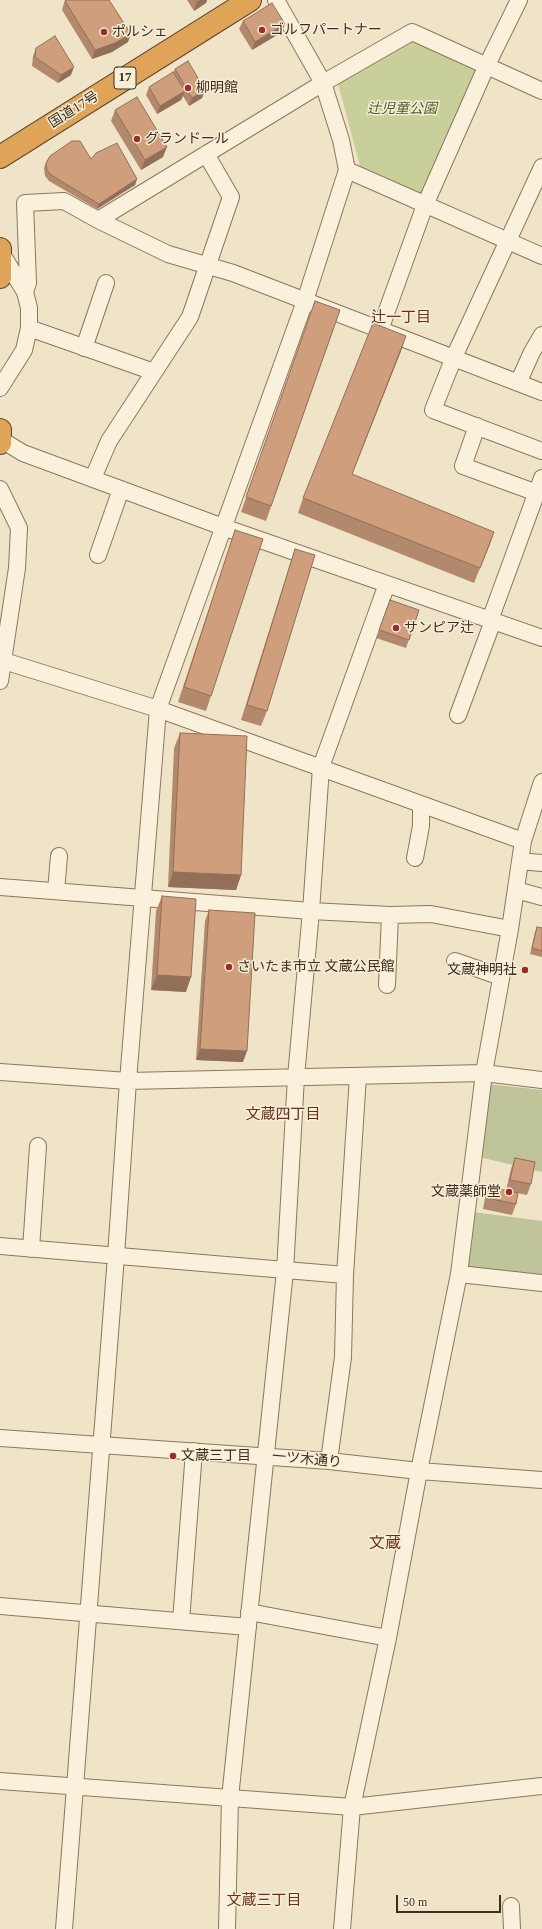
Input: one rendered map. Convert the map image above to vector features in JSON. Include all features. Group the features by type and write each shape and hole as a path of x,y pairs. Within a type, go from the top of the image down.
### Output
{"highway":[{"name":"国道17号","path":"0,157 245,1"},
{"path":"0,250 0,277"},
{"path":"0,430 0,443"}],"street":[{"path":"64,1929 76,1787 128,1081 158,709 222,527 305,301 347,170 341,140 323,83 276,0"},
{"path":"380,330 425,205 487,65 519,0"},
{"path":"98,220 323,83 412,32 542,91"},
{"path":"93,478 109,440 190,317 231,197 206,154"},
{"path":"542,167 454,357 433,410 542,451"},
{"path":"347,170 542,256"},
{"path":"25,292 28,283 25,203 64,201 98,220 168,254 233,273 542,392"},
{"path":"0,250 25,292 29,308 29,328 24,350 0,388"},
{"path":"84,348 106,283"},
{"path":"29,328 154,372"},
{"path":"518,383 532,352 542,335"},
{"path":"458,715 540,484 463,466 477,426"},
{"path":"0,439 23,453 222,527 542,638"},
{"path":"0,489 19,528 17,568 0,682"},
{"path":"98,556 121,489"},
{"path":"227,1929 230,1798 285,1271 296,1077 311,911 321,767 388,584"},
{"path":"4,661 158,709 523,841"},
{"path":"342,1929 352,1807 388,1638 419,1471 459,1274 484,1073 510,929 523,841 542,782"},
{"path":"415,858 421,826 421,804"},
{"path":"56,891 59,856"},
{"path":"520,861 542,863"},
{"path":"0,887 311,911 390,915 431,914 510,929"},
{"path":"516,890 542,897"},
{"path":"387,985 390,915"},
{"path":"455,961 501,977"},
{"path":"0,1072 128,1081 484,1073 542,1080"},
{"path":"329,1461 344,1357 345,1275 358,1076"},
{"path":"31,1249 38,1146"},
{"path":"0,1246 345,1275"},
{"path":"459,1274 542,1283"},
{"name":"一ツ木通り","path":"0,1438 265,1456 329,1461 419,1471 542,1480"},
{"path":"181,1622 194,1451"},
{"path":"0,1606 181,1622 248,1619 388,1638"},
{"path":"0,1781 352,1807 542,1786"},
{"path":"511,1906 512,1929"}],"green space":[{"name":"辻児童公園","path":"409,40 415,41 476,66 477,72 425,195 419,196 361,170 338,84"},
{"path":"488,1084 542,1090 542,1172 479,1157"},
{"path":"473,1212 542,1221 542,1283 467,1271"}],"building":[{"path":"109,0 131,34 115,43 95,50 65,1"},
{"path":"272,3 285,24 255,42 243,21"},
{"path":"55,36 74,67 61,75 35,57 36,48"},
{"path":"188,61 205,90 192,98 175,69"},
{"path":"173,72 185,91 160,106 149,87"},
{"path":"137,97 167,147 145,160 115,110"},
{"path":"72,141 80,141 91,159 96,153 117,143 137,179 99,204 51,175 47,170 46,163 50,156"},
{"path":"315,301 340,310 271,506 246,497"},
{"path":"373,323 406,336 352,474 494,532 480,568 303,498"},
{"path":"235,530 263,539 211,696 184,687"},
{"path":"295,549 315,555 267,711 247,705"},
{"name":"サンピア辻","path":"390,600 419,610 409,640 379,630"},
{"path":"180,733 247,736 241,875 173,872"},
{"path":"162,896 196,899 191,977 157,975"},
{"path":"209,910 255,913 247,1051 200,1049"},
{"path":"537,927 542,928 542,951 532,948"},
{"path":"515,1158 535,1162 531,1184 510,1180"},
{"path":"489,1187 518,1193 516,1204 487,1198"}],"place":[{"name":"ゴルフパートナー","path":"262,30"},
{"name":"ポルシェ","path":"104,32"},
{"name":"柳明館","path":"188,88"},
{"name":"グランドール","path":"137,139"},
{"name":"サンピア辻","path":"396,628"},
{"name":"さいたま市立 文蔵公民館","path":"229,967"},
{"name":"文蔵神明社","path":"525,970"},
{"name":"文蔵薬師堂","path":"509,1192"},
{"name":"文蔵三丁目","path":"173,1456"}],"district":[{"name":"辻一丁目","path":"401,318"},
{"name":"文蔵四丁目","path":"283,1115"},
{"name":"文蔵","path":"385,1544"},
{"name":"文蔵三丁目","path":"264,1901"}]}
